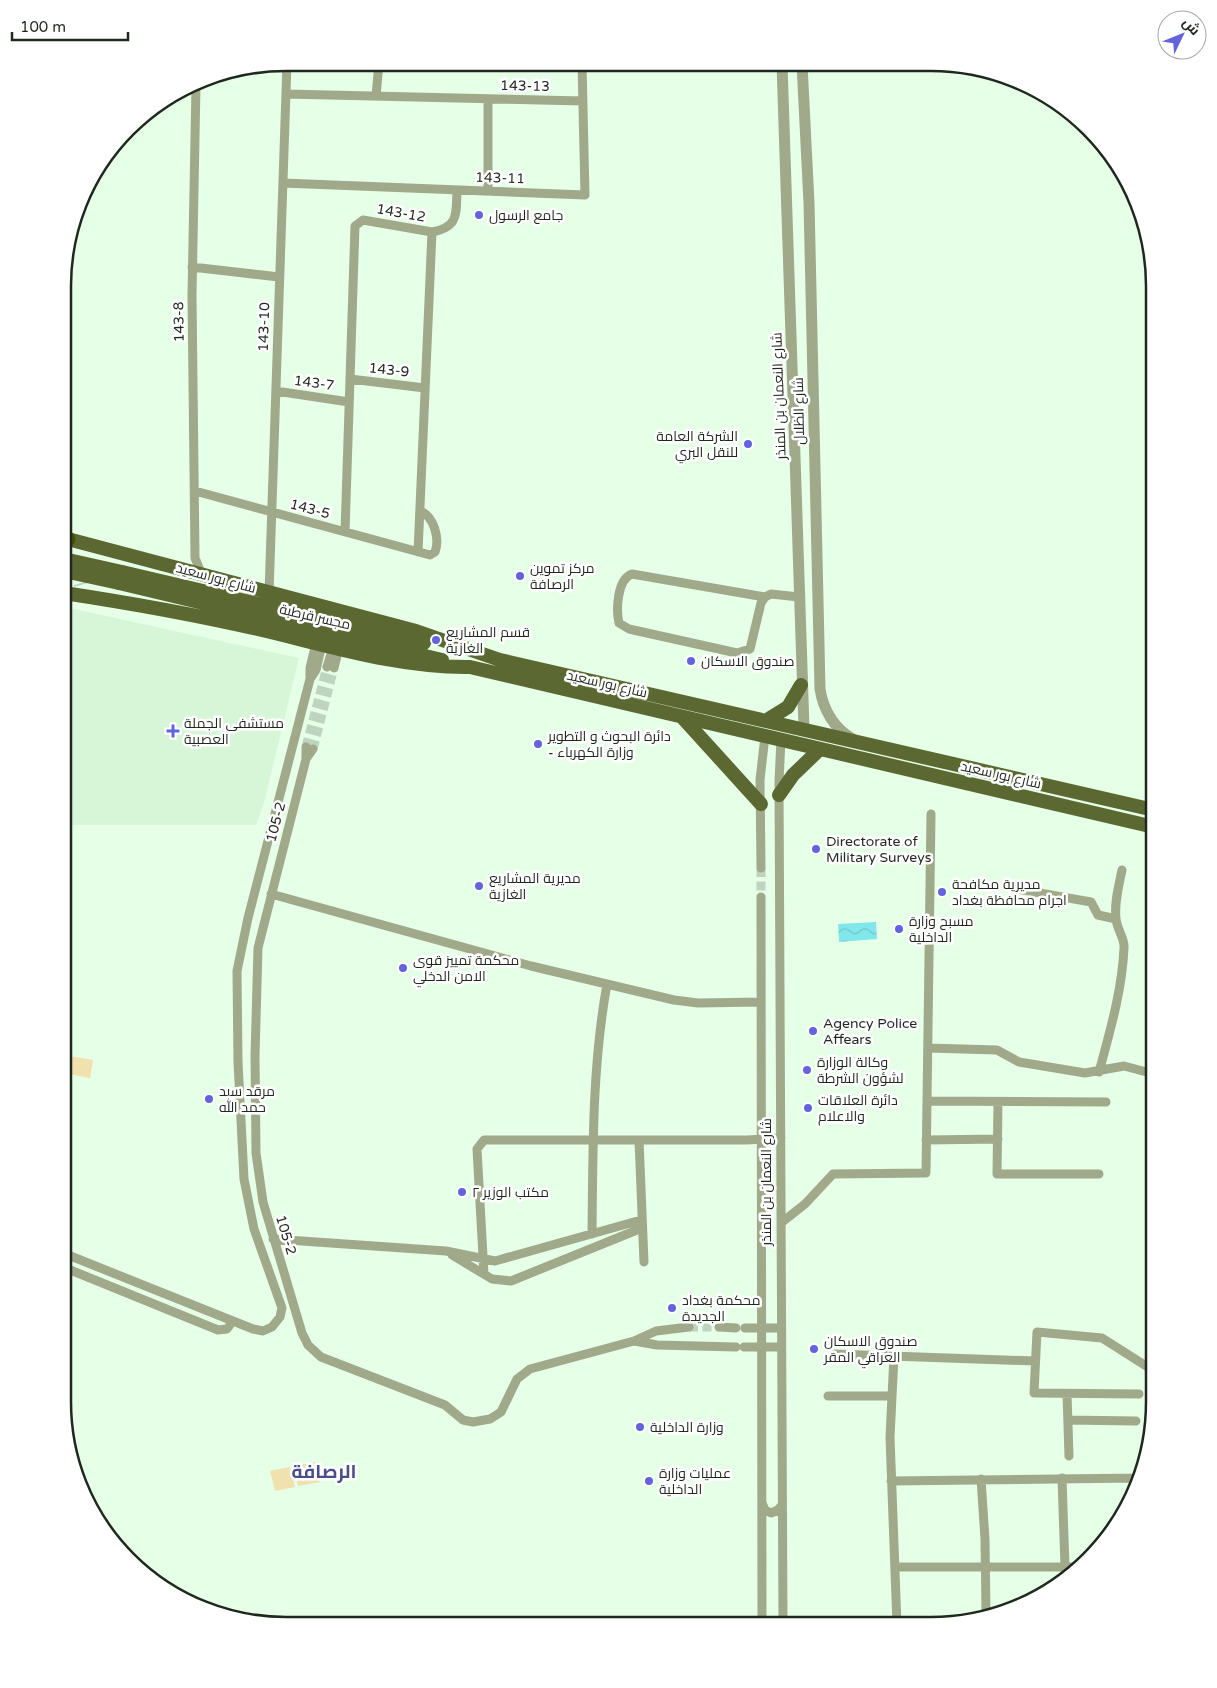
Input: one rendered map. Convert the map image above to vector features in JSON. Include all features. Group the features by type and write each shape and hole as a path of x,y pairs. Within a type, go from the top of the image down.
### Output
{"main road":[{"name":"شارع بور سعيد","path":"71,539 416,631 479,654 1146,808"},
{"path":"81,560 98,547"},
{"name":"مجسر قرطبة","path":"71,562 120,577 470,667"},
{"name":"مجسر قرطبة","path":"71,572 120,577 479,654"},
{"name":"شارع بور سعيد","path":"80,590 95,598 243,626 414,664 470,667 1146,825"},
{"path":"71,592 80,590"},
{"path":"767,720 788,707 801,685"},
{"path":"682,717 761,804"},
{"path":"779,795 793,775 819,750"}],"street":[{"name":"143-10","path":"269,592 287,71"},
{"path":"376,96 378,71"},
{"name":"143-11","path":"283,183 585,195 582,71"},
{"name":"شارع النعمان بن المنذر","path":"782,71 792,321 801,685 804,728"},
{"name":"شارع الظلال","path":"802,71 809,203 820,689 823,704 840,730 859,742"},
{"name":"143-8","path":"196,91 192,267 195,558 202,575"},
{"name":"143-13","path":"286,94 583,101"},
{"path":"488,99 488,191"},
{"path":"432,232 445,230 453,223 456,214 457,190"},
{"name":"143-12","path":"345,532 355,226 363,220 432,232 418,552"},
{"path":"192,267 280,277"},
{"path":"792,321 811,321"},
{"name":"143-9","path":"350,379 425,388"},
{"name":"143-7","path":"276,391 349,402"},
{"path":"794,394 813,393"},
{"name":"143-5","path":"195,491 418,552"},
{"path":"418,552 430,554 435,552 437,547 432,520 428,514 420,511"},
{"path":"183,570 195,558"},
{"path":"764,597 760,603 750,649 737,653 629,629 619,623 616,613 623,581 626,576 632,574 764,597 771,594 799,592 818,586"},
{"path":"71,596 80,590"},
{"path":"327,645 331,668"},
{"path":"71,1256 232,1322 263,1330 275,1324 281,1312 280,1299 254,1229 244,1179 238,1062 237,971 248,918 310,679 310,668 327,645"},
{"path":"761,868 761,766 765,736"},
{"name":"شارع النعمان بن المنذر","path":"781,740 779,795 783,1617"},
{"name":"105-2","path":"309,748 271,894 257,960 255,1056 258,1176 273,1239 303,1337 311,1349 325,1358 445,1405 468,1422 490,1419 502,1412 517,1379 530,1369 634,1341 665,1329 689,1328"},
{"path":"782,1223 805,1204 834,1174 926,1173 931,814"},
{"path":"1099,1072 1116,1011 1124,955 1124,940 1116,919 1122,870"},
{"path":"1012,888 1091,902 1098,915 1116,919"},
{"path":"271,894 523,964 607,984 690,1002 761,1002"},
{"name":"شارع النعمان بن المنذر","path":"761,897 760,1328 762,1617"},
{"path":"761,930 780,931"},
{"path":"592,1234 597,1046 607,984"},
{"path":"928,1048 997,1050 1019,1062 1054,1070 1085,1074 1124,1066 1146,1072"},
{"path":"927,1101 1106,1102"},
{"path":"998,1102 998,1174 1100,1174"},
{"path":"484,1274 477,1149 480,1144 487,1140 781,1138"},
{"path":"926,1140 998,1139"},
{"path":"639,1140 644,1262"},
{"path":"273,1239 438,1250 484,1260 506,1260 592,1234 642,1224"},
{"path":"438,1250 462,1260 497,1281 511,1281 642,1224"},
{"path":"88,1278 93,1266"},
{"path":"71,1271 218,1330 227,1329 232,1322"},
{"path":"719,1327 782,1328"},
{"path":"665,1329 665,1346"},
{"path":"1139,1394 1034,1392 1037,1332 1102,1338 1146,1366"},
{"name":"105-2","path":"634,1341 665,1346 782,1347"},
{"path":"834,1354 1035,1361"},
{"path":"894,1356 891,1396 891,1481 897,1617"},
{"path":"1067,1394 1069,1456"},
{"path":"828,1396 891,1396"},
{"path":"1068,1420 1136,1421"},
{"path":"891,1481 1062,1478 1130,1481"},
{"path":"894,1567 1065,1567 1062,1478"},
{"path":"981,1479 986,1566 986,1609"},
{"path":"762,1503 765,1510 771,1512 778,1510 782,1505"}],"shaded area":[{"name":"مستشفى الجملة العصبية","path":"71,610 299,658 264,803 256,825 71,825"},
{"path":"71,1056 93,1060 90,1078 71,1074"},
{"path":"316,1462 320,1482 298,1486 294,1466"},
{"path":"290,1467 295,1487 275,1491 270,1471"}],"water":[{"path":"876,922 877,939 839,942 838,924"}],"tunnel":[{"path":"79,563 77,572 81,585"},
{"path":"306,747 327,667"},
{"path":"313,749 334,668"},
{"path":"761,868 761,897"},
{"path":"689,1327 719,1327"}],"place":[{"name":"جامع الرسول","path":"479,215"},
{"name":"الشركة العامة للنقل البري","path":"748,444"},
{"name":"مركز تموين الرصافة","path":"520,576"},
{"name":"قسم المشاريع الغازية","path":"436,640"},
{"name":"صندوق الاسكان","path":"691,661"},
{"name":"مستشفى الجملة العصبية","path":"173,731"},
{"name":"دائرة البحوث و التطوير - وزارة الكهرباء","path":"538,744"},
{"name":"Directorate of Military Surveys","path":"816,849"},
{"name":"مديرية المشاريع الغازية","path":"479,886"},
{"name":"مديرية مكافحة اجرام محافظة بغداد","path":"942,892"},
{"name":"مسبح وزارة الداخلية","path":"899,929"},
{"name":"محكمة تمييز قوى الامن الدخلي","path":"403,968"},
{"name":"Agency Police Affears","path":"813,1031"},
{"name":"وكالة الوزارة لشؤون الشرطة","path":"807,1070"},
{"name":"مرقد سيد حمد الله","path":"209,1099"},
{"name":"دائرة العلاقات والاعلام","path":"808,1108"},
{"name":"مكتب الوزير ٢","path":"462,1192"},
{"name":"محكمة بغداد الجديدة","path":"672,1308"},
{"name":"صندوق الاسكان العراقي المقر","path":"814,1349"},
{"name":"وزارة الداخلية","path":"640,1427"},
{"name":"عمليات وزارة الداخلية","path":"649,1481"}],"district":[{"name":"الرصافة","path":"324,1472"}]}
